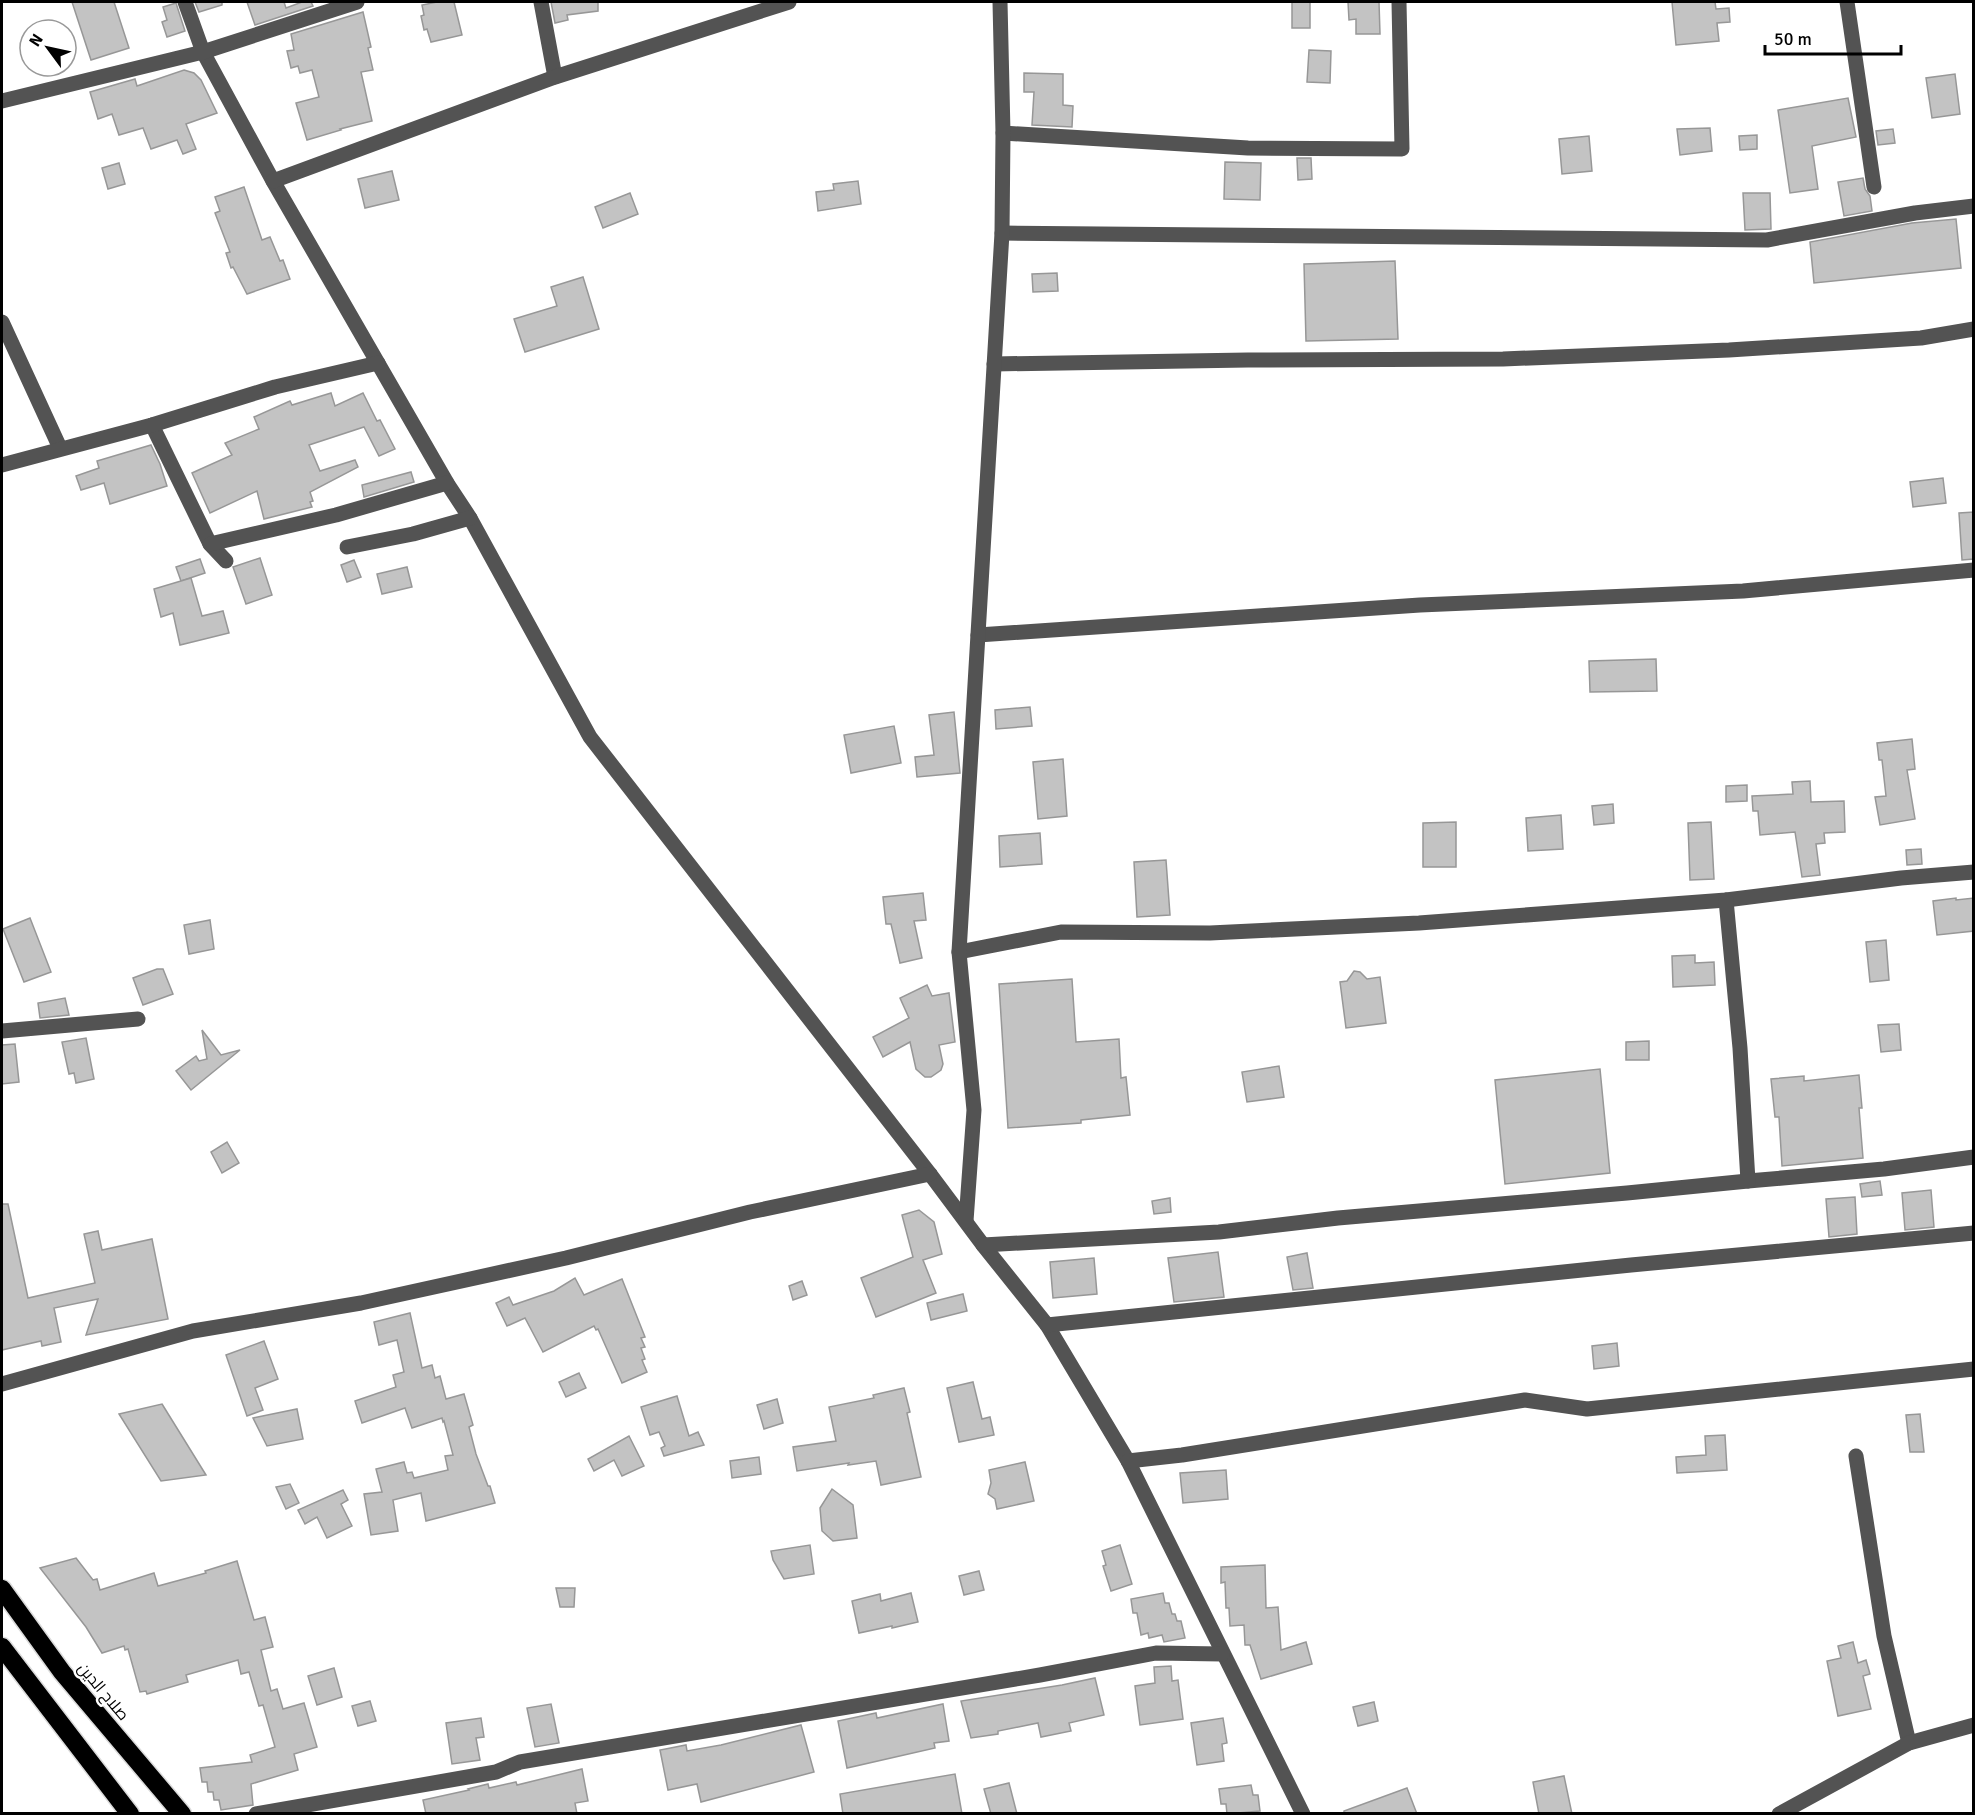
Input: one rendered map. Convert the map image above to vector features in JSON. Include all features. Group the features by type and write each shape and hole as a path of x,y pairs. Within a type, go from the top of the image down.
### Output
{"highway":[{"name":"صلاح الدين","path":"2,1590 62,1672 182,1814"},
{"path":"2,1647 129,1814"}],"street":[{"path":"185,2 203,52 273,182 447,483 470,518 590,737 1047,1325 1128,1461 1303,1814"},
{"path":"2,101 203,52 357,2"},
{"path":"541,2 555,77"},
{"path":"273,182 555,77 789,2"},
{"path":"966,1221 974,1110 959,952 1002,233 1003,133 1000,2"},
{"path":"1003,133 1248,148 1402,149 1399,2"},
{"path":"1847,2 1874,187"},
{"path":"1002,233 1767,240 1915,213 1974,206"},
{"path":"2,322 60,448"},
{"path":"994,364 1503,359 1729,350 1921,338 1974,329"},
{"path":"2,465 152,425 275,387 378,363"},
{"path":"152,425 210,544 226,561"},
{"path":"210,544 336,515 447,483"},
{"path":"347,547 413,534 470,518"},
{"path":"978,635 1420,605 1743,591 1974,570"},
{"path":"959,952 1061,932 1233,932 1419,923 1726,900 1901,878 1974,872"},
{"path":"1726,900 1740,1048 1748,1181"},
{"path":"2,1031 138,1019"},
{"path":"983,1245 1219,1232 1338,1218 1884,1169 1974,1157"},
{"path":"2,1384 193,1330 361,1303 566,1258 750,1212 930,1174"},
{"path":"1047,1325 1643,1264 1974,1233"},
{"path":"1128,1461 1194,1453 1526,1400 1587,1409 1974,1370"},
{"path":"1856,1456 1884,1636 1909,1743"},
{"path":"256,1814 496,1772 520,1762 1040,1676 1156,1653 1222,1654"},
{"path":"1779,1814 1909,1743 1974,1725"}],"building":[{"path":"72,2 114,2 129,48 91,60"},
{"path":"195,2 222,2 222,5 199,12"},
{"path":"247,2 284,2 286,8 302,2 311,2 313,6 255,25"},
{"path":"454,2 462,35 431,42 427,29 424,30 421,16 424,15 422,5"},
{"path":"551,2 598,2 598,11 567,15 568,20 555,23"},
{"path":"1292,2 1310,2 1310,28 1292,28"},
{"path":"1348,2 1379,2 1380,34 1356,34 1356,19 1349,20"},
{"path":"1672,2 1715,2 1716,9 1729,8 1730,22 1717,23 1719,41 1676,45"},
{"path":"176,3 185,31 167,37 162,22 167,20 163,7"},
{"path":"363,12 371,47 368,48 373,70 361,72 372,121 307,140 296,103 319,97 312,70 300,73 298,66 291,68 287,51 294,50 291,34"},
{"path":"1309,50 1331,51 1330,83 1307,82"},
{"path":"184,70 194,73 201,80 217,113 186,124 196,149 183,154 177,140 151,149 143,128 119,135 112,114 98,119 90,92 135,79 137,86"},
{"path":"1024,73 1063,74 1063,105 1073,106 1072,127 1032,125 1034,92 1024,92"},
{"path":"1955,74 1960,114 1932,118 1926,78"},
{"path":"1848,98 1856,137 1812,146 1818,189 1790,193 1778,110"},
{"path":"1710,128 1712,151 1680,155 1677,129"},
{"path":"1893,129 1895,143 1878,145 1876,131"},
{"path":"1757,135 1757,149 1740,150 1739,136"},
{"path":"1589,136 1592,171 1562,174 1559,139"},
{"path":"1297,158 1311,158 1312,179 1298,180"},
{"path":"1225,162 1261,163 1260,200 1224,199"},
{"path":"119,163 125,184 108,189 102,168"},
{"path":"392,171 399,200 365,208 358,179"},
{"path":"1863,178 1865,189 1870,196 1872,211 1844,216 1838,182"},
{"path":"858,181 861,204 818,211 816,192 834,190 833,184"},
{"path":"244,187 262,240 270,237 280,261 283,260 290,279 247,294 233,267 231,268 226,253 230,252 215,213 220,211 215,197"},
{"path":"630,193 638,214 603,228 595,207"},
{"path":"1743,193 1770,193 1771,229 1745,230"},
{"path":"1956,219 1961,268 1814,283 1810,242 1912,223"},
{"path":"1395,261 1398,339 1306,341 1304,264"},
{"path":"1057,273 1058,291 1033,292 1032,274"},
{"path":"583,277 599,329 525,352 514,319 557,306 551,287"},
{"path":"331,393 335,406 363,393 395,449 379,456 364,427 309,445 320,471 355,460 358,467 310,492 312,507 264,519 257,491 210,513 192,473 232,455 225,443 259,429 254,417 290,401 292,405"},
{"path":"151,445 167,486 110,504 104,483 81,490 76,476 99,468 97,461"},
{"path":"411,472 414,482 364,497 362,485"},
{"path":"1943,478 1946,503 1913,507 1910,482"},
{"path":"1974,512 1974,559 1962,560 1959,513"},
{"path":"260,558 272,595 246,604 233,567"},
{"path":"200,559 205,573 181,581 176,567"},
{"path":"354,560 361,577 347,582 341,565"},
{"path":"407,567 412,587 382,594 377,574"},
{"path":"191,578 202,616 223,611 229,633 180,645 173,613 161,617 154,589"},
{"path":"1656,659 1657,691 1590,692 1589,661"},
{"path":"1030,707 1032,726 996,729 995,710"},
{"path":"954,712 960,773 917,777 915,757 934,755 929,715"},
{"path":"894,726 901,763 851,773 844,735"},
{"path":"1912,739 1915,769 1907,770 1915,819 1880,825 1875,797 1886,796 1882,760 1879,760 1877,743"},
{"path":"1063,759 1067,816 1038,819 1033,762"},
{"path":"1810,781 1811,802 1844,801 1845,832 1824,833 1825,843 1816,844 1820,875 1802,877 1795,832 1760,835 1758,811 1753,811 1752,796 1793,794 1792,782"},
{"path":"1747,785 1747,801 1726,802 1726,786"},
{"path":"1613,804 1614,823 1594,825 1592,806"},
{"path":"1561,815 1563,849 1528,851 1526,818"},
{"path":"1456,822 1456,867 1423,867 1423,823"},
{"path":"1711,822 1714,879 1690,880 1688,823"},
{"path":"1040,833 1042,864 1000,867 999,836"},
{"path":"1921,849 1922,864 1907,865 1906,850"},
{"path":"1166,860 1170,915 1137,917 1134,862"},
{"path":"923,893 926,920 914,921 922,958 900,963 891,924 886,924 883,897"},
{"path":"1956,898 1956,900 1974,898 1974,931 1937,935 1933,901"},
{"path":"30,918 51,972 24,982 3,929"},
{"path":"210,920 214,949 189,954 184,925"},
{"path":"1886,940 1889,980 1870,982 1866,942"},
{"path":"1695,955 1695,963 1714,962 1715,985 1673,987 1672,956"},
{"path":"163,969 173,994 143,1005 133,978"},
{"path":"1354,971 1360,972 1367,979 1380,977 1386,1023 1346,1028 1340,982 1347,981"},
{"path":"1072,979 1076,1042 1119,1039 1121,1078 1126,1077 1130,1115 1081,1120 1081,1123 1008,1128 999,984"},
{"path":"927,985 932,996 949,993 955,1042 939,1045 943,1064 941,1070 931,1077 925,1077 916,1069 910,1042 883,1057 873,1037 909,1018 900,998"},
{"path":"65,998 69,1015 40,1018 38,1003"},
{"path":"1899,1024 1901,1050 1881,1052 1878,1025"},
{"path":"202,1030 221,1055 240,1050 191,1090 176,1071 196,1056 199,1061 207,1059"},
{"path":"86,1038 94,1079 76,1083 74,1073 69,1074 62,1042"},
{"path":"1649,1041 1649,1060 1626,1060 1626,1042"},
{"path":"15,1044 19,1082 2,1084 2,1045"},
{"path":"1279,1066 1284,1097 1247,1102 1242,1072"},
{"path":"1600,1069 1610,1173 1505,1184 1495,1080"},
{"path":"1859,1075 1863,1158 1782,1166 1779,1117 1775,1117 1771,1079 1804,1076 1804,1081"},
{"path":"227,1142 239,1163 222,1173 211,1152"},
{"path":"1880,1181 1882,1195 1862,1197 1860,1184"},
{"path":"1931,1190 1934,1227 1905,1230 1902,1193"},
{"path":"1855,1197 1857,1234 1829,1237 1826,1199"},
{"path":"1170,1198 1171,1212 1154,1214 1152,1201"},
{"path":"2,1204 8,1204 28,1298 95,1283 84,1234 98,1231 102,1250 152,1239 168,1319 86,1335 98,1299 54,1308 61,1342 42,1346 41,1341 2,1350"},
{"path":"919,1210 934,1222 942,1254 923,1260 936,1293 876,1317 861,1278 913,1257 902,1215"},
{"path":"1218,1252 1224,1297 1174,1302 1168,1258"},
{"path":"1307,1253 1313,1288 1293,1290 1287,1257"},
{"path":"1094,1258 1097,1294 1053,1298 1050,1262"},
{"path":"575,1278 584,1295 622,1279 645,1337 641,1338 645,1347 641,1348 645,1359 642,1360 647,1372 622,1383 598,1329 596,1330 594,1326 543,1352 525,1318 507,1326 496,1303 509,1297 513,1305 554,1291"},
{"path":"802,1281 807,1295 793,1300 789,1286"},
{"path":"963,1294 967,1311 931,1320 927,1303"},
{"path":"410,1313 422,1368 432,1365 435,1378 440,1376 446,1399 464,1394 473,1425 469,1427 476,1454 495,1503 426,1521 421,1493 393,1500 398,1531 371,1535 364,1494 382,1492 376,1469 404,1462 407,1473 412,1472 414,1478 448,1470 445,1456 453,1455 442,1418 412,1428 405,1408 362,1423 355,1401 396,1387 393,1375 404,1372 397,1340 379,1345 374,1322"},
{"path":"264,1341 278,1379 255,1388 263,1410 247,1416 226,1355"},
{"path":"1617,1343 1619,1366 1594,1369 1592,1346"},
{"path":"579,1373 586,1388 566,1397 559,1382"},
{"path":"973,1382 982,1419 990,1417 994,1435 959,1442 947,1388"},
{"path":"904,1388 921,1477 881,1485 876,1461 797,1471 793,1447 836,1441 829,1407 874,1398 873,1395"},
{"path":"677,1396 689,1436 698,1432 704,1445 664,1456 661,1448 665,1446 659,1432 650,1435 641,1407"},
{"path":"777,1399 783,1423 764,1429 757,1405"},
{"path":"162,1404 206,1475 161,1481 119,1414"},
{"path":"297,1409 303,1439 267,1446 253,1418"},
{"path":"1920,1414 1924,1452 1910,1452 1906,1415"},
{"path":"1725,1435 1727,1470 1677,1473 1676,1457 1706,1455 1705,1436"},
{"path":"629,1436 644,1466 622,1476 614,1460 594,1471 588,1459"},
{"path":"759,1457 761,1474 732,1478 730,1461"},
{"path":"1025,1462 1034,1501 997,1509 995,1499 988,1494 991,1483 989,1470"},
{"path":"1226,1470 1228,1499 1183,1503 1180,1473"},
{"path":"290,1484 299,1503 286,1509 276,1487"},
{"path":"832,1489 853,1505 857,1538 833,1541 822,1531 820,1508"},
{"path":"343,1490 348,1500 341,1504 352,1526 327,1538 317,1517 305,1524 298,1510"},
{"path":"810,1545 814,1574 784,1579 773,1560 771,1551"},
{"path":"1120,1545 1132,1584 1111,1591 1103,1566 1106,1565 1102,1551"},
{"path":"76,1558 93,1580 97,1579 100,1590 154,1573 158,1586 206,1573 205,1571 237,1561 254,1620 265,1617 273,1647 261,1650 271,1691 277,1689 283,1709 304,1703 317,1747 294,1754 298,1770 251,1784 253,1805 221,1810 219,1800 214,1800 213,1792 208,1792 207,1782 202,1782 200,1768 252,1762 250,1755 275,1747 263,1705 259,1706 249,1672 241,1674 238,1660 186,1675 188,1682 147,1694 146,1691 140,1692 128,1649 125,1650 124,1646 102,1653 86,1627 40,1568"},
{"path":"1265,1565 1266,1608 1278,1607 1281,1650 1306,1642 1312,1664 1261,1679 1250,1645 1245,1645 1244,1625 1230,1626 1229,1608 1226,1608 1225,1582 1221,1583 1221,1567"},
{"path":"979,1571 984,1590 964,1595 959,1576"},
{"path":"556,1588 575,1588 574,1607 560,1607"},
{"path":"911,1593 918,1622 859,1633 852,1601 880,1594 881,1601"},
{"path":"1163,1593 1165,1603 1169,1603 1172,1614 1175,1614 1177,1621 1181,1621 1185,1638 1164,1642 1162,1635 1149,1638 1148,1633 1141,1635 1137,1613 1133,1613 1131,1599"},
{"path":"1853,1642 1858,1663 1866,1660 1870,1674 1863,1676 1871,1709 1838,1716 1827,1661 1841,1658 1838,1646"},
{"path":"1171,1666 1172,1681 1178,1680 1183,1719 1140,1725 1135,1686 1155,1683 1154,1667"},
{"path":"334,1668 342,1697 317,1705 308,1676"},
{"path":"1095,1678 1104,1715 1069,1723 1071,1731 1041,1737 1038,1723 998,1731 998,1734 971,1738 961,1701"},
{"path":"370,1701 376,1721 358,1726 352,1706"},
{"path":"1374,1702 1378,1721 1358,1726 1353,1707"},
{"path":"551,1704 559,1743 535,1747 527,1708"},
{"path":"943,1704 949,1741 934,1743 935,1748 847,1768 838,1721 876,1713 877,1718"},
{"path":"481,1718 484,1737 476,1738 480,1760 452,1764 446,1723"},
{"path":"1223,1718 1227,1743 1222,1744 1224,1761 1197,1765 1191,1723"},
{"path":"801,1725 814,1772 701,1802 697,1784 668,1790 660,1750 686,1745 687,1751 721,1745"},
{"path":"582,1769 588,1801 575,1803 577,1814 426,1814 423,1800 488,1784 489,1788 516,1782 517,1785"},
{"path":"955,1774 962,1814 843,1814 840,1794"},
{"path":"1564,1776 1572,1814 1539,1814 1533,1782"},
{"path":"1009,1783 1017,1814 991,1814 984,1789"},
{"path":"1251,1785 1253,1795 1258,1795 1260,1811 1227,1814 1226,1804 1221,1804 1219,1789"},
{"path":"1407,1788 1417,1814 1344,1814 1344,1811"}]}
